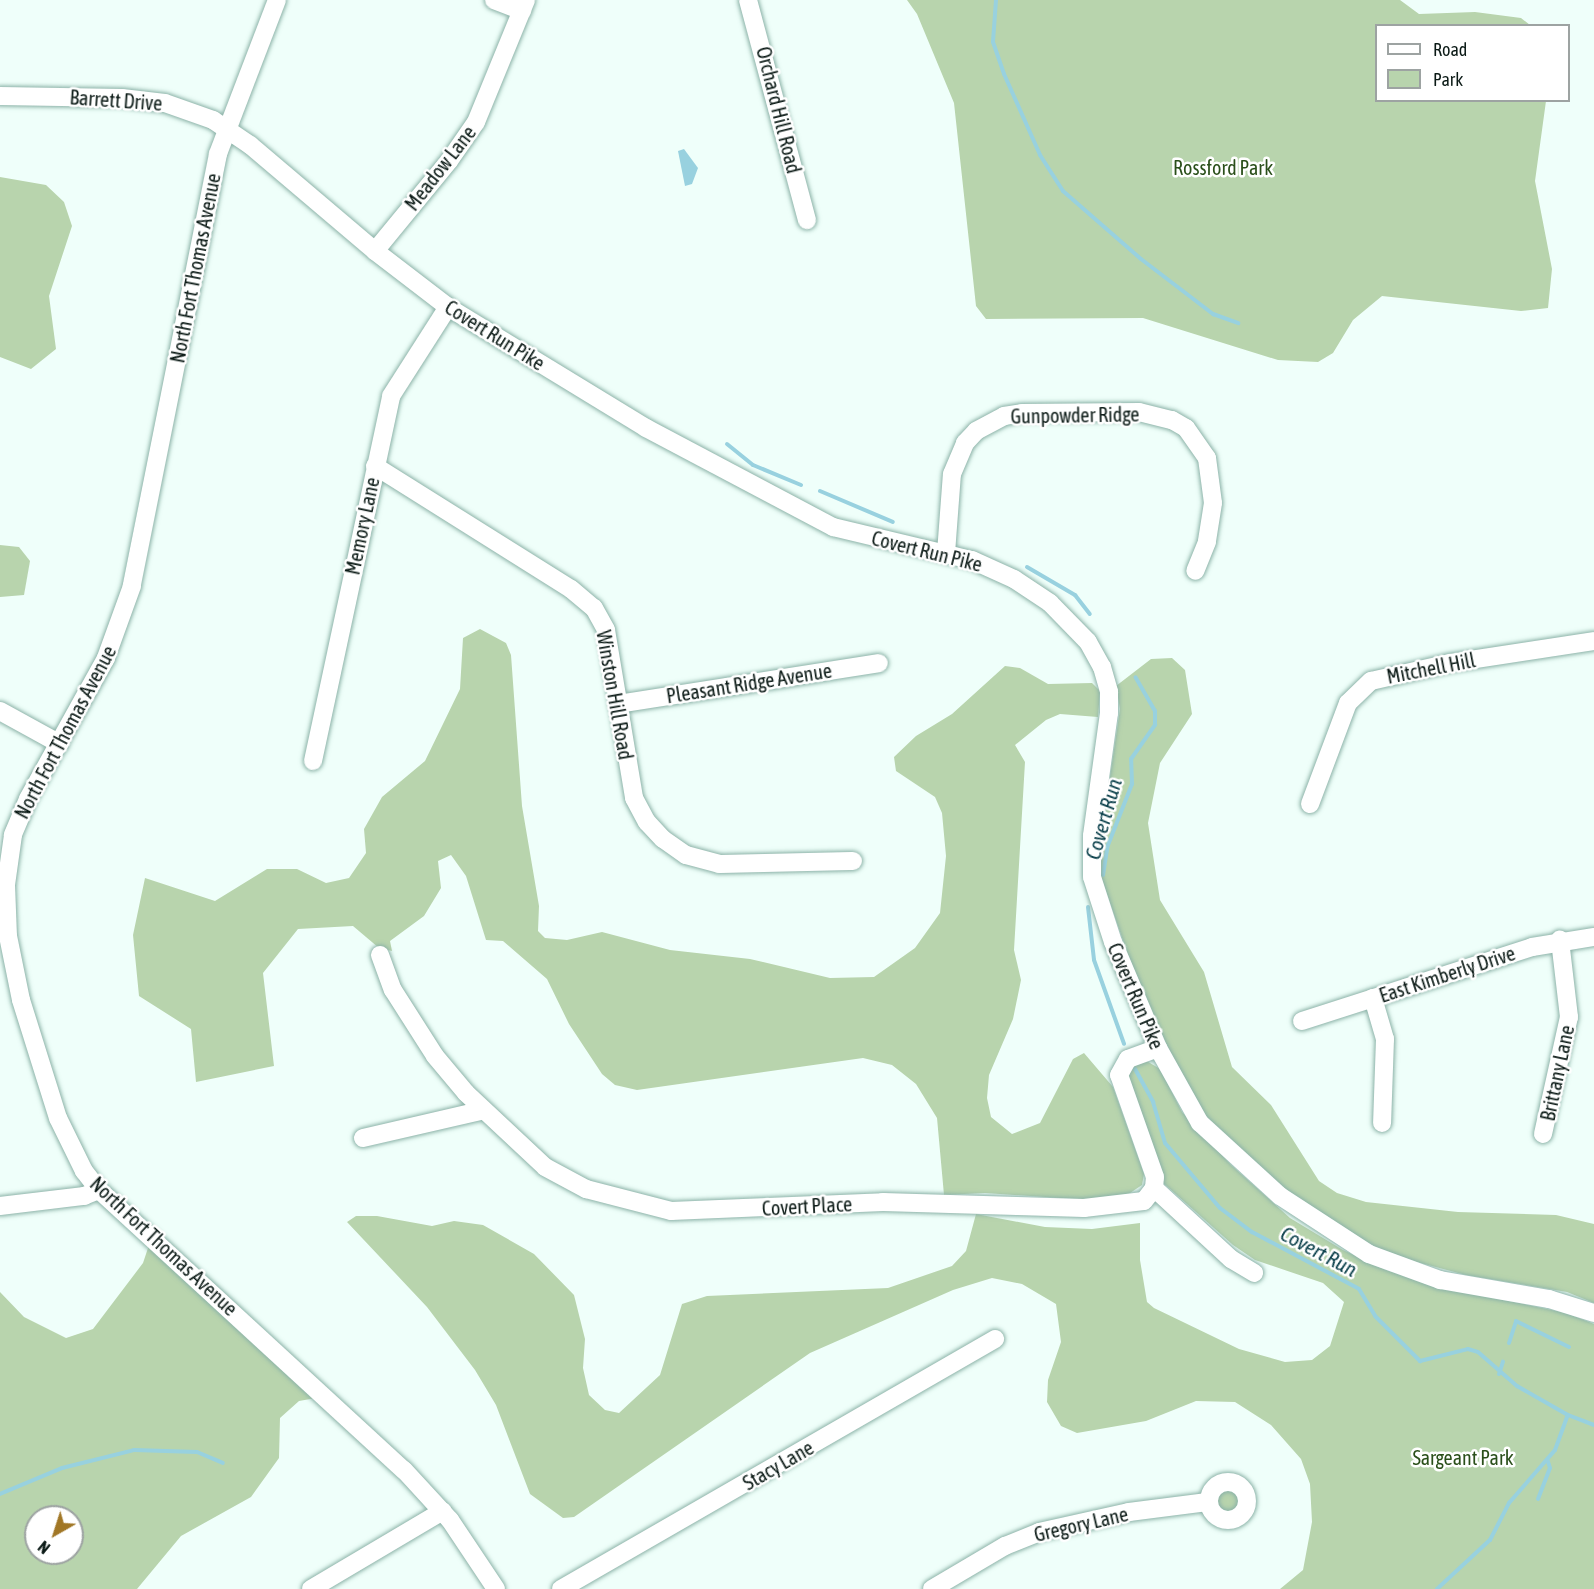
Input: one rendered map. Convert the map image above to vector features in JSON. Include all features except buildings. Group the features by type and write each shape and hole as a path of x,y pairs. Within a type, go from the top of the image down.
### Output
{"street":[{"name":"North Fort Thomas Avenue","path":"277,0 228,128 206,208 132,586 106,658 13,835 6,885 8,936 21,1000 61,1125 73,1155 99,1190 274,1347 443,1511 496,1589"},
{"path":"495,0 524,6"},
{"name":"Orchard Hill Road","path":"748,0 807,220"},
{"name":"Meadow Lane","path":"375,251 463,143 490,95 524,6"},
{"path":"0,84 8,96"},
{"name":"Barrett Drive","path":"8,96 165,103 228,128"},
{"name":"Covert Run Pike","path":"228,128 375,251 448,307 646,428 805,514 871,537 946,553 994,569 1050,603 1076,627 1102,668 1110,713 1092,836 1092,877 1113,942 1158,1048 1200,1123 1250,1172 1315,1222 1369,1254 1440,1280 1549,1299 1594,1313"},
{"name":"Memory Lane","path":"313,760 391,396 448,307"},
{"name":"Gunpowder Ridge","path":"946,553 952,474 965,443 976,431 1004,416 1022,413 1139,412 1172,420 1186,428 1207,458 1213,503 1207,542 1195,571"},
{"name":"Winston Hill Road","path":"375,466 586,600 606,630 634,798 647,822 675,848 706,862 730,865 853,861"},
{"name":"Mitchell Hill","path":"1310,804 1348,703 1371,681 1450,663 1594,641"},
{"name":"Pleasant Ridge Avenue","path":"618,704 879,663"},
{"path":"0,711 60,744"},
{"name":"East Kimberly Drive","path":"1302,1022 1560,940 1594,937"},
{"name":"Brittany Lane","path":"1543,1134 1569,1017 1560,940"},
{"name":"Covert Place","path":"380,955 410,1019 441,1063 484,1110 556,1175 601,1193 671,1211 883,1202 1084,1208 1142,1201 1154,1188"},
{"path":"1373,998 1385,1039 1382,1123"},
{"path":"1158,1048 1128,1059 1119,1075 1150,1162 1154,1188 1231,1259 1254,1273"},
{"path":"363,1138 484,1110"},
{"path":"0,1206 84,1196 99,1190"},
{"name":"Stacy Lane","path":"561,1589 995,1339"},
{"name":"Gregory Lane","path":"932,1589 1005,1546 1044,1530 1129,1512 1207,1502"},
{"path":"311,1589 443,1511"}],"green space":[{"name":"Rossford Park","path":"907,0 1400,0 1419,14 1475,12 1521,18 1529,24 1375,24 1375,102 1546,102 1535,181 1552,269 1548,308 1521,311 1382,296 1353,320 1333,353 1318,362 1278,360 1143,318 986,319 976,306 954,103 917,14"},
{"path":"0,177 46,185 64,202 72,226 49,296 56,349 31,369 0,357"},
{"path":"0,545 19,547 30,561 24,595 0,597"},
{"path":"480,629 506,643 511,655 522,806 539,906 538,931 545,938 567,940 602,932 670,950 750,959 830,978 874,977 915,948 940,913 946,856 942,813 935,797 896,771 894,757 916,736 952,714 1005,666 1020,668 1048,684 1092,683 1100,691 1098,717 1060,714 1046,720 1015,745 1025,762 1014,950 1021,980 1013,1019 989,1075 987,1098 991,1117 1012,1134 1040,1123 1073,1059 1084,1053 1113,1087 1144,1174 1142,1185 1124,1197 1089,1200 985,1193 944,1195 937,1118 916,1084 892,1065 863,1058 637,1090 615,1085 602,1074 569,1024 547,979 503,941 486,940 466,876 451,855 438,861 441,888 424,916 390,941 392,951 379,948 353,926 298,929 263,973 274,1066 196,1082 191,1029 139,996 133,935 145,878 215,901 267,869 297,869 326,883 349,878 366,853 364,829 382,797 425,761 460,689 463,638"},
{"path":"1172,658 1185,670 1192,714 1160,763 1148,823 1160,900 1204,972 1232,1067 1271,1105 1319,1181 1337,1193 1366,1202 1458,1212 1556,1215 1594,1224 1594,1303 1567,1292 1466,1275 1394,1256 1358,1238 1314,1213 1214,1129 1187,1088 1136,978 1097,865 1120,709 1116,686 1151,659"},
{"name":"Sargeant Park","path":"1145,1060 1160,1069 1182,1112 1231,1165 1290,1218 1343,1250 1386,1270 1442,1287 1566,1313 1594,1324 1594,1589 1280,1589 1303,1570 1312,1522 1310,1484 1301,1459 1271,1425 1235,1402 1196,1401 1146,1421 1077,1433 1061,1426 1047,1402 1048,1380 1061,1342 1056,1304 1022,1284 992,1278 953,1290 810,1353 574,1517 563,1518 530,1494 496,1405 475,1370 427,1307 347,1222 356,1216 377,1216 432,1226 454,1221 483,1225 534,1254 574,1295 585,1339 583,1368 589,1395 605,1410 619,1413 660,1375 682,1304 707,1296 888,1288 952,1266 966,1251 976,1214 1045,1227 1092,1229 1140,1223 1140,1260 1147,1302 1154,1308 1239,1349 1285,1362 1312,1360 1330,1346 1344,1302 1323,1283 1255,1260 1233,1245 1160,1180 1125,1079 1133,1065"},
{"path":"149,1245 316,1398 299,1401 280,1418 279,1458 251,1497 181,1536 137,1589 0,1589 0,1292 24,1317 66,1338 93,1329 143,1263"},
{"path":"1228,1490 1236,1494 1240,1502 1236,1510 1228,1514 1220,1510 1216,1502 1220,1494"}],"water":[{"path":"684,149 698,168 692,184 685,186 678,151"}],"waterway":[{"path":"996,0 993,42 1004,74 1040,155 1063,191 1141,259 1213,314 1238,323"},
{"name":"Covert Run","path":"727,444 753,465 801,485"},
{"name":"Covert Run","path":"820,491 893,522"},
{"name":"Covert Run","path":"1027,567 1075,595 1090,614"},
{"name":"Covert Run","path":"1103,875 1108,845 1132,784 1131,759 1155,725 1155,711 1135,677"},
{"name":"Covert Run","path":"1088,907 1094,960 1124,1044"},
{"name":"Covert Run","path":"1135,1069 1153,1102 1165,1143 1220,1208 1252,1232 1359,1289 1375,1316 1420,1361 1468,1349 1478,1352 1517,1386 1568,1415 1594,1425"},
{"path":"1509,1343 1516,1321 1569,1347"},
{"name":"Covert Run","path":"1499,1374 1503,1362"},
{"path":"1437,1589 1490,1540 1509,1503 1555,1450 1568,1415"},
{"path":"0,1494 62,1468 134,1450 197,1452 223,1463"},
{"path":"1538,1499 1550,1468 1547,1459"}]}
